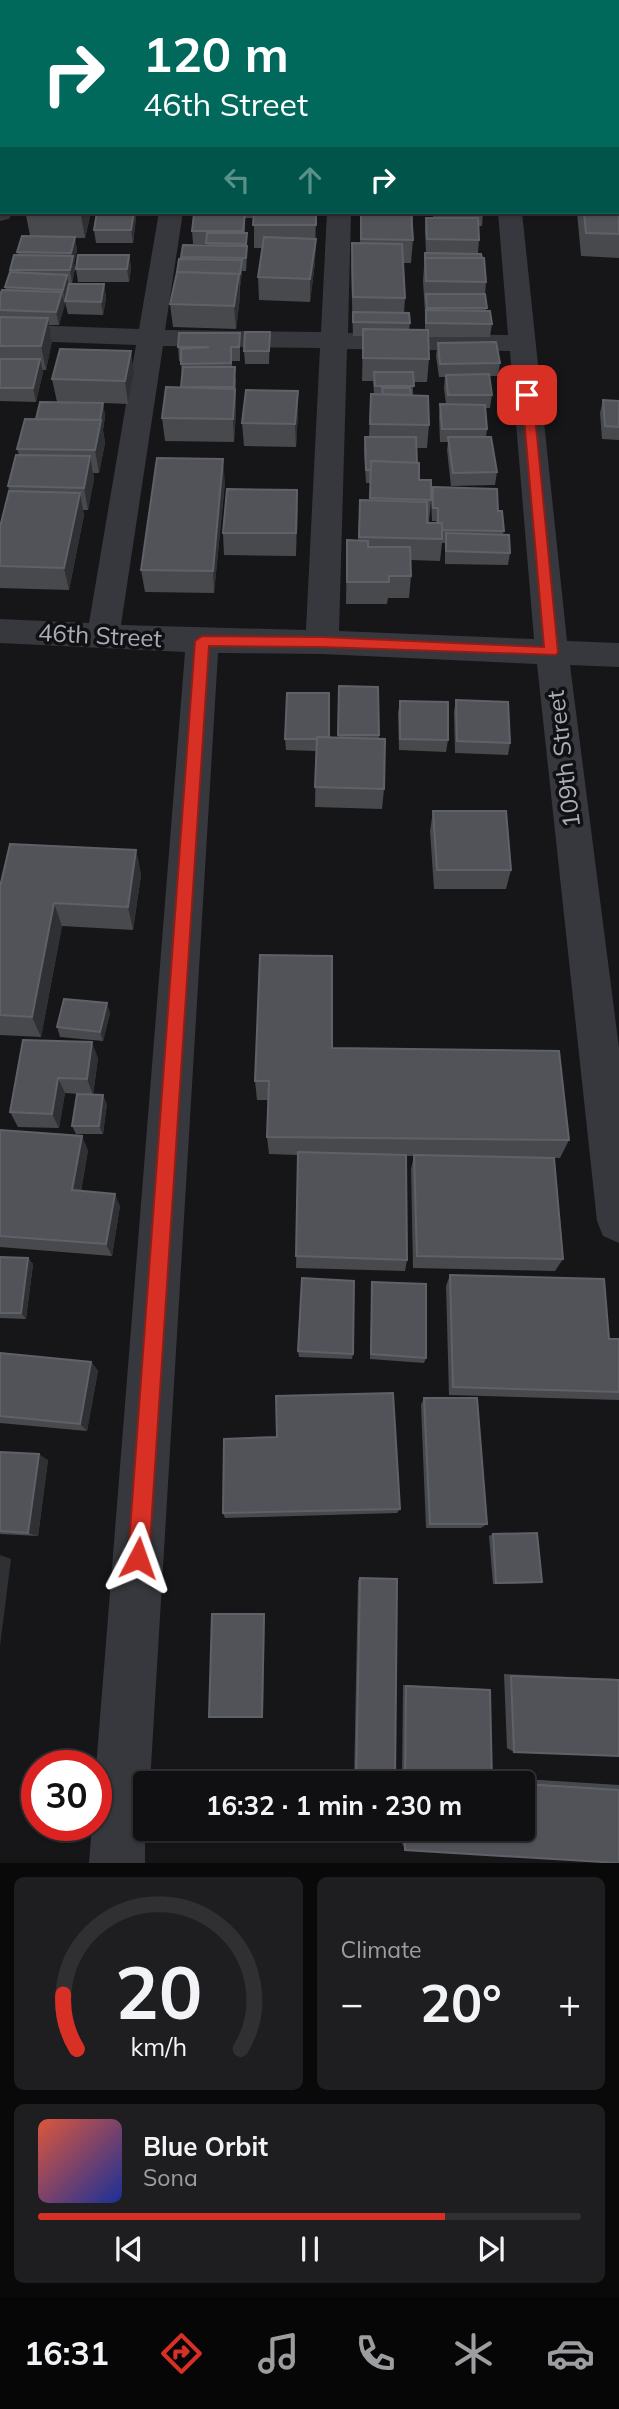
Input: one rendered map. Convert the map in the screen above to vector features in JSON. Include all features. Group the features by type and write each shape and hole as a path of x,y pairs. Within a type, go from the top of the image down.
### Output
{"street":[{"path":"103,635 171,214"},
{"path":"322,642 339,214"},
{"name":"109th Street","path":"510,214 552,652 619,1221"},
{"path":"0,332 151,338 523,344"},
{"name":"46th Street","path":"0,631 202,641 322,642 619,655"},
{"path":"117,1863 202,641"}],"building":[{"path":"26,214 81,214 81,215"},
{"path":"97,214 134,214 131,230 94,230"},
{"path":"194,214 245,214 243,231 192,231"},
{"path":"254,214 316,214 316,225 253,225"},
{"path":"361,214 411,214 413,240 361,239"},
{"path":"584,214 619,214 619,234 586,233"},
{"path":"426,218 478,218 479,240 427,239"},
{"path":"207,233 247,233 246,244 206,243"},
{"path":"22,236 75,237 71,253 17,252"},
{"path":"264,237 316,239 310,279 258,277"},
{"path":"352,243 402,244 405,298 353,297"},
{"path":"183,245 247,246 246,258 181,257"},
{"path":"425,253 481,254 482,258 425,258"},
{"path":"14,255 73,256 70,270 10,270"},
{"path":"78,255 129,255 127,269 76,269"},
{"path":"425,258 484,258 486,282 426,281"},
{"path":"179,259 242,260 240,274 177,272"},
{"path":"10,272 67,275 63,290 5,287"},
{"path":"177,272 239,274 234,306 170,304"},
{"path":"69,284 104,284 101,302 65,301"},
{"path":"2,290 62,292 56,312 0,310"},
{"path":"426,294 485,294 487,308 427,308"},
{"path":"426,310 490,311 492,324 426,323"},
{"path":"353,312 409,313 410,323 353,322"},
{"path":"0,317 48,318 41,346 0,346"},
{"path":"363,329 428,330 429,359 363,358"},
{"path":"245,332 270,332 269,351 244,351"},
{"path":"179,333 240,333 239,347 231,347 231,363 181,364 181,349 209,347 178,347"},
{"path":"496,342 500,363 440,364 438,343"},
{"path":"60,349 131,351 125,381 52,379"},
{"path":"0,359 40,359 33,388 0,388"},
{"path":"183,367 235,367 234,387 181,387"},
{"path":"374,372 413,372 414,386 375,386"},
{"path":"489,374 492,395 448,395 446,375"},
{"path":"166,387 235,389 233,419 162,418"},
{"path":"382,388 410,388 411,395 383,394"},
{"path":"246,390 298,391 295,424 242,423"},
{"path":"371,394 428,396 429,425 370,424"},
{"path":"603,400 619,401 619,427 605,426"},
{"path":"40,402 103,403 100,420 36,419"},
{"path":"440,404 485,405 487,429 442,429"},
{"path":"25,419 101,420 95,450 17,449"},
{"path":"365,437 416,437 417,463 371,461 371,470 366,470"},
{"path":"448,437 491,437 497,472 453,473"},
{"path":"16,455 90,456 84,488 8,486"},
{"path":"157,458 223,459 213,571 141,570"},
{"path":"371,461 419,463 419,480 431,480 431,500 370,498"},
{"path":"433,487 497,489 498,511 502,511 504,531 442,530 442,523 438,523 438,508 433,508"},
{"path":"227,489 297,490 296,533 223,533"},
{"path":"9,491 80,493 64,568 0,566 0,527"},
{"path":"360,500 427,502 427,523 442,523 442,539 359,537"},
{"path":"446,533 509,535 510,553 446,551"},
{"path":"347,540 368,541 368,547 410,547 411,576 389,576 389,582 347,582"},
{"path":"339,686 378,687 379,735 338,735"},
{"path":"287,693 329,693 329,737 285,739"},
{"path":"456,700 508,702 510,743 457,741"},
{"path":"400,701 448,702 448,740 400,739"},
{"path":"317,737 385,739 384,789 315,787"},
{"path":"433,811 506,811 511,870 437,870"},
{"path":"10,844 136,850 128,907 54,903 32,1017 0,1015 0,887"},
{"path":"260,955 332,956 332,1048 559,1051 569,1140 267,1137 269,1081 255,1081"},
{"path":"64,999 107,1003 100,1032 57,1027"},
{"path":"23,1040 92,1042 87,1079 58,1078 52,1114 10,1112"},
{"path":"77,1094 103,1095 99,1126 72,1126"},
{"path":"0,1130 82,1136 72,1190 115,1194 106,1244 0,1236"},
{"path":"298,1152 406,1155 407,1260 296,1256"},
{"path":"414,1155 554,1158 563,1259 417,1256"},
{"path":"0,1257 28,1258 21,1313 0,1313"},
{"path":"450,1275 604,1279 609,1339 619,1339 619,1392 453,1387"},
{"path":"302,1278 354,1281 353,1354 298,1351"},
{"path":"372,1282 426,1284 426,1358 371,1354"},
{"path":"0,1353 91,1362 80,1424 0,1416"},
{"path":"393,1393 400,1509 223,1513 224,1439 277,1437 276,1396"},
{"path":"424,1398 477,1398 487,1524 430,1524"},
{"path":"0,1452 39,1454 28,1533 0,1531"},
{"path":"537,1533 542,1582 496,1583 493,1534"},
{"path":"360,1578 397,1579 395,1771 356,1771"},
{"path":"212,1614 264,1614 262,1717 209,1717"},
{"path":"511,1676 619,1680 619,1756 514,1752"},
{"path":"406,1686 490,1690 492,1771 405,1771"},
{"path":"535,1785 619,1790 619,1863 405,1850 405,1841 535,1841"}],"route":[{"path":"138,1558 202,641 322,642 552,652 527,395"}]}
